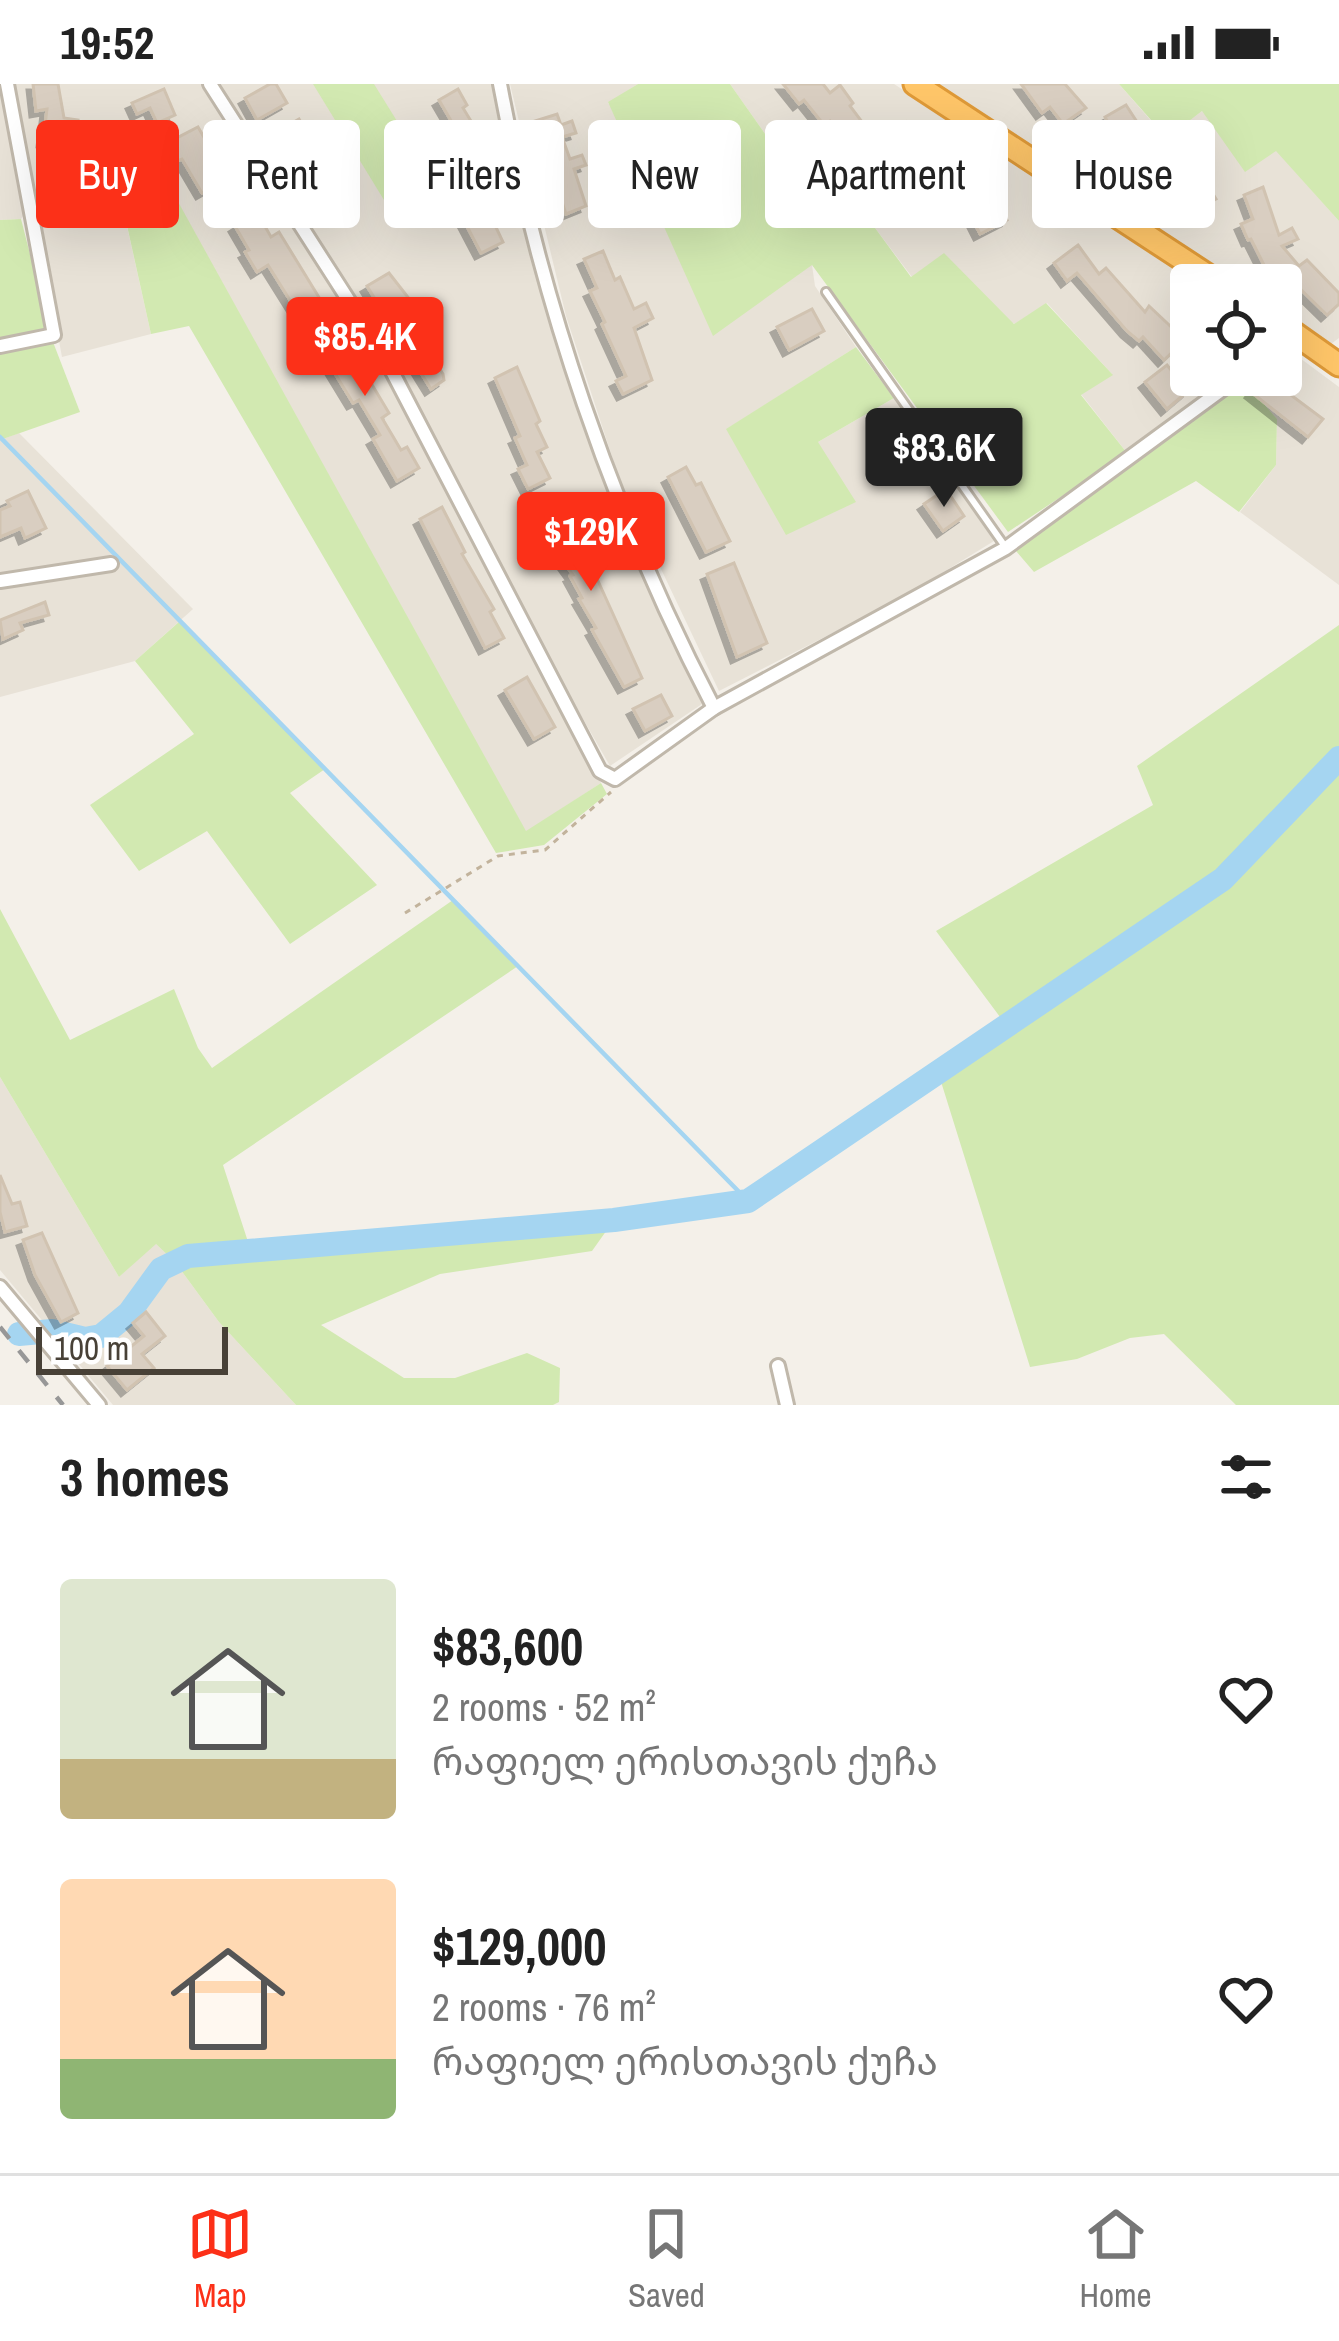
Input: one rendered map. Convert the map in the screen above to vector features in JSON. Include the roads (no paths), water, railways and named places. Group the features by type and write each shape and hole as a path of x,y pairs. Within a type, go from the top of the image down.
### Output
{"highway":[{"path":"915,84 1190,264"},
{"path":"1302,338 1334,356"}],"street":[{"path":"0,346 54,335 7,84"},
{"path":"210,84 383,355 600,771 615,779 714,708 1006,548 1213,396"},
{"path":"500,84 568,358 666,617 714,708"},
{"path":"0,580 111,564"},
{"path":"0,1287 98,1405"},
{"path":"778,1366 788,1405"}],"lane":[{"path":"826,292 1006,548"}],"waterway":[{"path":"0,437 748,1201"},
{"path":"19,1334 52,1331 85,1339 101,1336 129,1313 161,1269 188,1256 614,1220 748,1201 1223,879 1339,758"}],"railway":[{"path":"0,1327 63,1405"}]}
